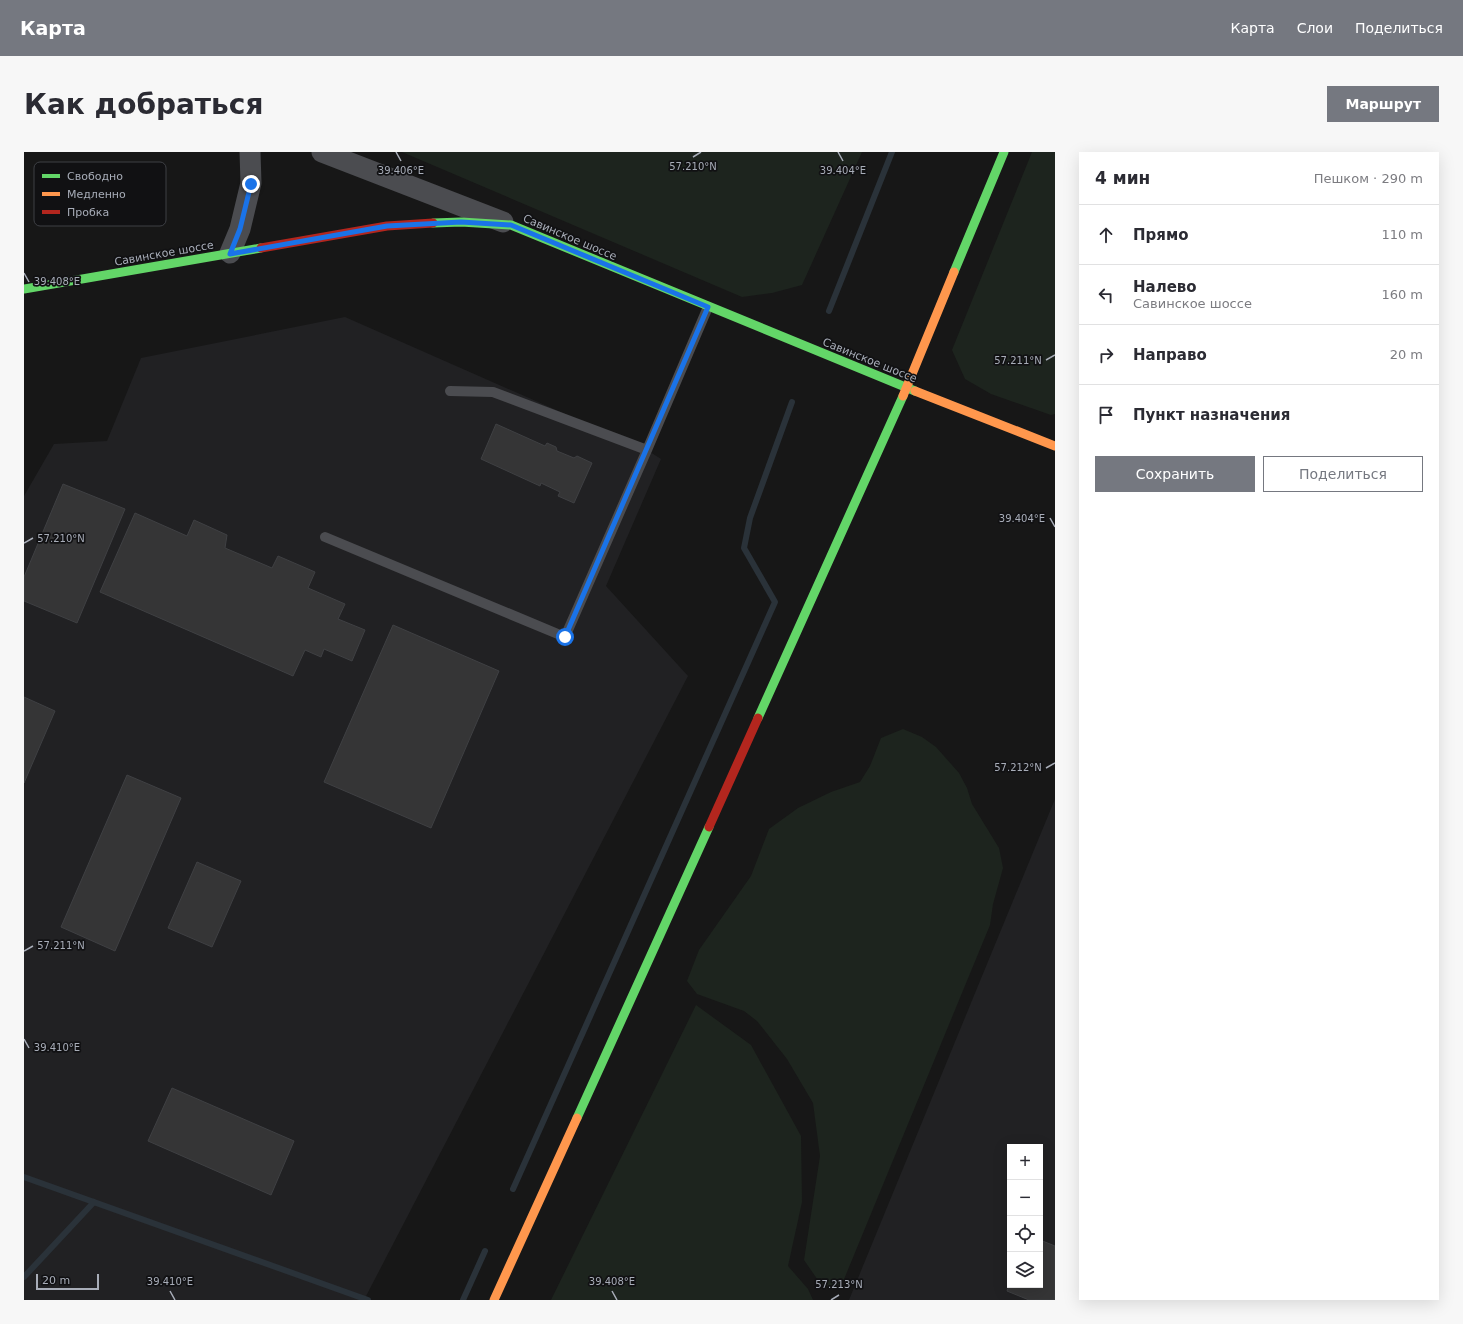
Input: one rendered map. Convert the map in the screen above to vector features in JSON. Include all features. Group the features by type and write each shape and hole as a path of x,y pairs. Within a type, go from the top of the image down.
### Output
{"street":[{"path":"230,254 240,229 251,184 250,152"},
{"path":"322,152 511,225"},
{"path":"494,1300 907,388 1004,152"},
{"name":"Савинское шоссе","path":"24,289 387,226 461,222 511,225 907,388 1055,446"}],"lane":[{"path":"325,537 565,637 708,307"},
{"path":"450,391 493,392 647,450"}],"shaded area":[{"path":"402,152 862,152 802,285 772,293 742,297"},
{"path":"1032,152 1055,152 1055,414 1051,415 991,394 965,379 952,350"},
{"path":"345,317 647,450 661,459 606,586 688,676 364,1300 24,1300 24,496 54,444 107,441 141,358"},
{"path":"903,729 922,737 936,747 959,773 967,788 972,804 999,848 1003,868 993,904 990,925 840,1289 822,1286 804,1260 820,1156 813,1103 787,1059 757,1021 744,1011 697,994 687,981 699,950 751,876 769,829 798,808 831,792 860,782 870,766 881,738"},
{"path":"1055,799 1055,1300 849,1300"},
{"path":"696,1005 751,1045 801,1136 802,1202 788,1266 808,1289 813,1300 551,1300"}],"building":[{"path":"496,424 545,446 547,443 556,447 557,451 574,458 577,456 592,463 574,503 558,496 560,492 541,483 540,486 481,459"},
{"path":"63,484 125,509 77,623 24,601 24,577"},
{"path":"135,513 187,536 194,520 227,535 225,548 272,568 278,556 315,572 308,588 345,604 338,619 365,630 352,661 324,649 321,657 305,650 293,676 100,592"},
{"path":"393,625 499,671 431,828 324,782"},
{"path":"24,697 55,711 24,783"},
{"path":"127,775 181,798 115,951 61,927"},
{"path":"197,862 241,881 212,947 168,928"},
{"path":"172,1088 294,1141 271,1195 148,1141"},
{"path":"1043,1241 1055,1246 1055,1300 1029,1300 1007,1291 1008,1288 1043,1288"}],"waterway":[{"path":"829,311 892,152"},
{"path":"513,1189 775,602 744,548 750,518 792,402"},
{"path":"24,1177 368,1300"},
{"path":"24,1277 94,1202"},
{"path":"463,1300 485,1251"}],"traffic: fast":[{"path":"954,272 1004,152"},
{"path":"433,223 461,222 511,225 915,391"},
{"path":"24,289 261,248"},
{"path":"758,718 903,396"},
{"path":"577,1118 709,827"}],"traffic: slow":[{"path":"903,396 954,272"},
{"path":"915,391 1055,446"},
{"path":"494,1300 577,1118"}],"traffic: jam":[{"path":"261,248 387,226 433,223"},
{"path":"709,827 758,718"}],"route":[{"path":"251,184 240,229 230,254 387,226 461,222 511,225 708,307 565,637"}]}
